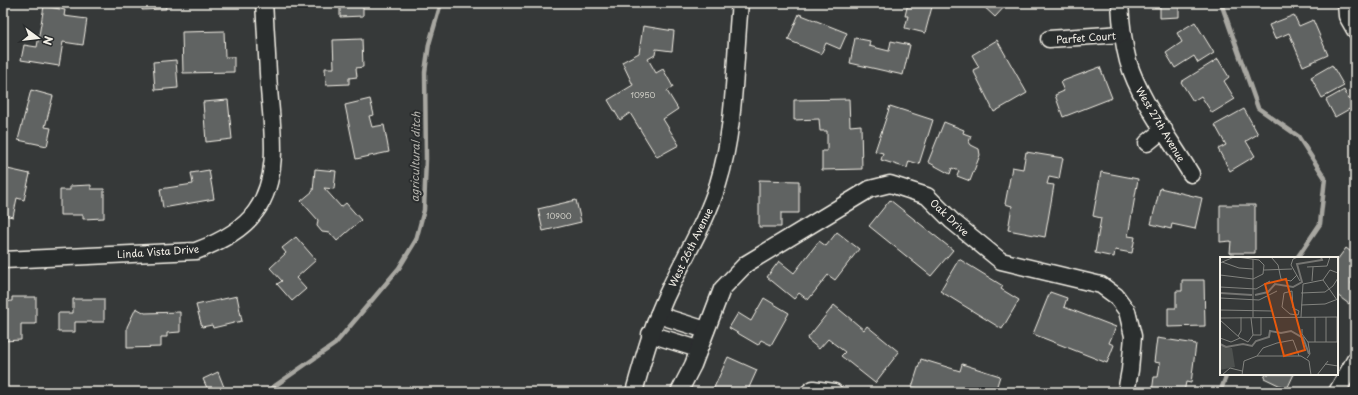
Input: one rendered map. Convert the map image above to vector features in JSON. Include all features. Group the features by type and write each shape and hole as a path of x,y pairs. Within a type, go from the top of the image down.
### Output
{"street":[{"name":"Linda Vista Drive","path":"3,260 196,251 217,243 247,221 257,210 268,188 273,150 264,3"},
{"name":"West 26th Avenue","path":"634,392 650,334 670,286 705,219 723,167 730,124 740,3"},
{"name":"West 27th Avenue","path":"1120,3 1122,34 1128,61 1138,87 1191,174"},
{"path":"1346,3 1347,16 1355,30"},
{"name":"Parfet Court","path":"1049,40 1122,34"},
{"path":"1147,143 1164,129"},
{"name":"Oak Drive","path":"679,392 693,366 698,349 722,289 746,264 870,189 890,184 927,196 952,221 1001,261 1101,285 1116,296 1127,311 1133,336 1130,370 1126,392"},
{"path":"658,315 706,330"},
{"path":"650,334 698,349"},
{"path":"1337,392 1355,360"},
{"path":"809,392 813,389 834,392"}],"building":[{"path":"142,3 165,3 166,9 142,10"},
{"path":"340,3 363,3 363,16 340,17"},
{"path":"797,3 808,3 807,6"},
{"path":"908,3 933,3 925,33 905,28 908,16 905,16"},
{"path":"980,3 1008,3 995,17"},
{"path":"1154,3 1179,3 1179,17 1160,18 1160,7 1154,7"},
{"path":"44,6 65,10 64,16 87,19 83,45 63,42 59,66 21,60 24,45 37,47"},
{"path":"799,14 847,33 840,49 826,43 821,54 788,40"},
{"path":"1294,15 1299,26 1313,20 1328,55 1303,66 1289,33 1275,39 1269,25"},
{"path":"1195,22 1214,53 1198,63 1194,56 1175,68 1166,53 1182,42 1177,33"},
{"path":"643,26 674,31 672,51 656,49 655,55 648,59 656,73 663,69 673,87 667,91 678,109 663,119 679,145 657,157 630,113 620,120 608,100 633,85 622,62 639,53"},
{"path":"224,31 225,57 234,57 234,72 183,73 182,32"},
{"path":"855,38 870,41 869,46 889,51 891,41 910,45 903,75 850,63"},
{"path":"362,39 363,67 356,68 357,77 349,78 349,84 326,85 325,68 334,68 333,40"},
{"path":"997,40 1027,93 994,112 973,70 979,67 972,55"},
{"path":"1218,59 1229,77 1224,81 1235,99 1212,113 1201,96 1193,101 1181,82"},
{"path":"176,60 178,88 155,90 153,62"},
{"path":"1332,65 1344,86 1322,98 1311,77"},
{"path":"1100,67 1112,98 1063,117 1055,95 1064,91 1060,82"},
{"path":"31,90 53,96 45,127 51,128 47,146 18,140"},
{"path":"1344,90 1353,107 1335,117 1326,100"},
{"path":"370,99 374,115 369,116 372,127 384,125 389,152 356,159 345,105"},
{"path":"849,99 850,126 861,125 862,169 822,170 822,151 827,151 827,131 820,131 819,119 794,120 794,100"},
{"path":"228,100 232,139 206,142 203,102"},
{"path":"890,106 933,120 919,164 909,161 907,168 881,160 883,153 875,151"},
{"path":"1244,109 1258,134 1246,141 1255,156 1230,171 1218,149 1226,145 1215,125"},
{"path":"944,122 964,130 963,133 971,136 969,142 971,145 979,149 980,155 970,181 957,176 959,171 952,168 950,174 928,162"},
{"path":"1026,152 1063,158 1059,179 1049,177 1047,184 1054,185 1045,237 1008,230 1012,206 1005,204 1012,167 1023,169"},
{"path":"3,168 30,174 24,200 17,198 13,217 3,215"},
{"path":"315,169 336,171 334,189 324,188 341,207 346,203 361,220 337,241 330,233 322,232 317,226 318,220 301,201 313,191"},
{"path":"209,170 214,199 163,208 160,189 193,184 191,173"},
{"path":"1101,172 1138,179 1128,236 1135,237 1132,253 1115,250 1114,257 1095,253 1101,218 1093,216"},
{"path":"759,180 799,181 799,213 781,213 781,227 759,227"},
{"path":"91,185 91,189 104,189 104,218 83,219 83,215 60,215 60,190 70,190 70,186"},
{"path":"1160,188 1202,198 1195,229 1172,224 1171,229 1151,224"},
{"path":"576,200 581,222 543,231 538,209"},
{"path":"890,200 953,250 931,276 869,226"},
{"path":"1220,205 1255,205 1255,253 1230,253 1231,241 1220,242"},
{"path":"837,232 859,249 835,280 828,275 808,300 799,293 794,299 767,277 779,261 794,273 819,241 826,246"},
{"path":"296,237 316,260 296,278 306,289 292,301 277,284 282,281 270,268 286,253 282,248"},
{"path":"1346,248 1355,255 1355,279 1351,283 1355,287 1355,295 1349,304 1338,296 1338,259"},
{"path":"959,259 1003,286 1001,289 1019,300 1002,329 940,291"},
{"path":"1182,280 1204,280 1205,326 1168,327 1168,308 1176,308 1176,291 1182,291"},
{"path":"1050,292 1067,298 1064,307 1116,327 1109,343 1114,345 1107,363 1033,334"},
{"path":"237,296 242,321 213,328 212,325 202,327 196,305"},
{"path":"12,297 36,297 36,324 21,324 21,340 3,341 3,302 12,301"},
{"path":"764,298 789,313 771,345 761,340 758,345 729,328 738,313 751,321"},
{"path":"73,299 104,299 104,322 75,322 75,332 58,332 58,313 73,313"},
{"path":"834,305 864,330 867,326 899,352 875,383 841,356 845,352 828,339 819,349 807,339"},
{"path":"136,308 145,313 180,312 180,332 167,333 167,337 161,337 161,347 127,348 127,327"},
{"path":"1157,338 1196,344 1191,383 1186,382 1184,392 1152,392 1154,377 1158,377 1160,363 1154,362"},
{"path":"4,353 5,370 3,370"},
{"path":"728,357 757,370 747,392 712,392"},
{"path":"921,359 960,371 962,364 1000,376 995,392 929,392 912,387"},
{"path":"218,372 226,392 197,392 207,388 203,379"},
{"path":"1266,375 1294,375 1287,389 1264,378"},
{"path":"1020,389 1047,392 1019,392"}],"waterway":[{"name":"agricultural ditch","path":"266,392 335,344 399,268 416,240 424,210 426,159 425,72 429,44 441,3"},
{"path":"1221,3 1258,108 1298,136 1325,178 1320,224 1298,257"},
{"path":"1220,392 1227,375"}]}
